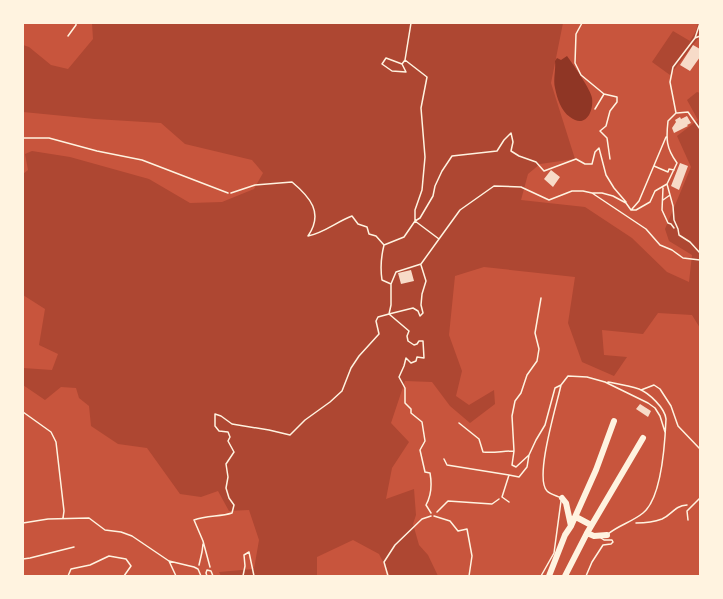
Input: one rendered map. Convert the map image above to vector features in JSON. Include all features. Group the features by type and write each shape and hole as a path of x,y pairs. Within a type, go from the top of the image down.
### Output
{"highway":[{"path":"549,576 565,535 576,517 596,470 614,421"},
{"path":"565,576 591,525 643,438"},
{"path":"562,498 568,507 571,526"},
{"path":"576,517 591,525"},
{"path":"587,533 599,537 607,535"}],"lane":[{"path":"23,138 49,138 97,151 142,160 228,193"},
{"path":"529,455 516,467 512,465 514,451 512,416 515,401 521,393 527,375 536,361 539,349 535,333 540,298"},
{"path":"541,576 554,553 562,498 548,491 544,486 543,466 562,385 568,376 587,377 641,390 664,410 666,418 666,432 659,482 649,507 643,513 616,527 607,535"},
{"path":"605,382 648,402 655,408 660,416 666,432"},
{"path":"444,459 447,465 509,476 519,476 527,467 529,455 545,425 555,388 562,385"},
{"path":"641,390 654,386 660,389 671,406 678,426 700,449"},
{"path":"23,412 51,432 56,442 64,511 63,518"},
{"path":"458,423 479,439 483,452 496,454 501,451 514,451"},
{"path":"509,476 502,497 509,502"},
{"path":"688,520 687,511 692,504 700,498"},
{"path":"434,516 450,521 458,531 467,529 472,556 469,576"},
{"path":"23,523 48,519 89,518 105,530 121,532 132,536 169,561 198,569 201,576"},
{"path":"586,576 592,562 603,546 611,544 612,542 612,540 604,540 599,537"},
{"path":"23,559 74,546"},
{"path":"243,576 244,555 249,552 254,576"},
{"path":"169,561 176,576"},
{"path":"207,576 207,570 211,571 213,576"}],"path":[{"path":"68,36 76,23"},
{"path":"402,64 405,60 411,23"},
{"path":"582,23 576,34 575,63 581,75 604,94 617,97 617,102 610,111 606,126 600,131 606,138 610,159"},
{"path":"676,113 670,82 673,67 695,38 700,23"},
{"path":"695,38 700,36"},
{"path":"386,58 402,64 406,72 392,71 382,64 386,58"},
{"path":"405,60 427,77 422,108 425,157 422,190 414,210 415,221 440,239"},
{"path":"595,109 604,94"},
{"path":"631,210 639,202 654,166 666,137 668,121 676,113 688,112 700,129"},
{"path":"384,245 404,237 415,221 420,218 433,196 435,186 442,171 452,156 497,151 504,140 511,133 513,142 511,151 519,156 536,162 544,171 576,159 585,164 592,164 595,152 599,148 606,175 631,210"},
{"path":"631,210 636,210 650,202 655,191 663,188 667,184 674,170 676,164 670,154 666,137"},
{"path":"654,166 668,172 669,169 674,170"},
{"path":"228,193 255,185 292,182 310,201 316,216 312,230 308,236 319,234 328,227 352,216 358,224 367,227 369,234 376,236 384,245"},
{"path":"667,184 674,220 679,235 690,242 700,253"},
{"path":"389,314 391,305 391,284 396,272 421,264 460,210 494,186 521,187 549,200 572,190 602,193 626,202"},
{"path":"663,188 662,210 668,223 674,228"},
{"path":"592,193 646,229 660,245 672,250 683,258 700,260"},
{"path":"662,200 670,195"},
{"path":"384,245 381,255 380,268 382,280 391,284"},
{"path":"211,571 194,520 219,514 223,516 232,513 234,505 229,498 226,488 228,477 226,464 234,452 228,441 230,436 228,432 219,431 215,426 215,414 221,416 232,424 290,435 305,420 330,402 342,391 350,368 379,334 376,321 378,317 413,308 418,311 420,316 423,313 421,305 422,294 426,281 421,264"},
{"path":"389,314 410,331 408,341 414,345 419,341 423,341 424,358 417,357 416,361 411,363 406,358 399,377 405,388 404,403 411,409 411,413 422,422 425,442 420,450 425,472 430,474 432,481 430,486 430,497 426,505 434,516"},
{"path":"388,576 384,562 395,545 422,519 434,516 448,500 492,504 502,497"},
{"path":"626,523 649,522 663,518 679,506 692,504"},
{"path":"198,569 202,552 202,541"},
{"path":"68,576 69,570 71,569 90,565 109,556 126,559 131,566 125,576"}],"shaded area":[{"path":"92,23 563,23 551,83 575,159 540,164 528,174 521,200 585,207 632,238 667,272 689,282 692,255 669,241 665,229 691,167 677,136 698,120 687,100 697,92 700,93 700,328 692,315 658,313 643,334 602,330 604,355 627,357 614,376 582,362 568,323 575,277 484,267 455,276 449,335 462,371 456,396 469,405 494,390 495,404 470,423 450,406 432,382 405,381 391,423 409,442 392,468 386,499 414,489 416,515 413,524 419,545 428,555 438,576 390,576 379,554 353,540 317,557 317,576 221,576 219,572 254,569 259,540 249,510 229,511 218,491 201,497 180,494 147,448 118,444 91,426 89,406 79,398 76,388 61,387 45,400 23,385 23,368 52,370 58,354 39,345 45,309 23,295 23,174 28,170 25,154 32,151 70,157 149,179 190,203 222,202 254,189 263,173 252,160 185,144 161,123 95,119 23,112 23,45 29,47 51,65 68,69 93,39"},
{"path":"698,23 700,23 700,36 670,75 652,62 673,31 690,41 696,31"},
{"path":"567,56 585,83 592,98 592,109 590,113 584,120 580,121 570,117 564,111 558,100 555,88 555,61 557,58 561,60"}],"building":[{"path":"693,45 700,49 700,57 690,71 680,65"},
{"path":"687,116 691,123 674,133 672,128 676,122 675,120 680,117 681,119"},
{"path":"680,163 688,166 679,190 671,186"},
{"path":"551,170 560,177 553,187 544,179"},
{"path":"411,270 414,281 401,284 398,273"},
{"path":"640,404 651,411 648,417 636,409"}]}
